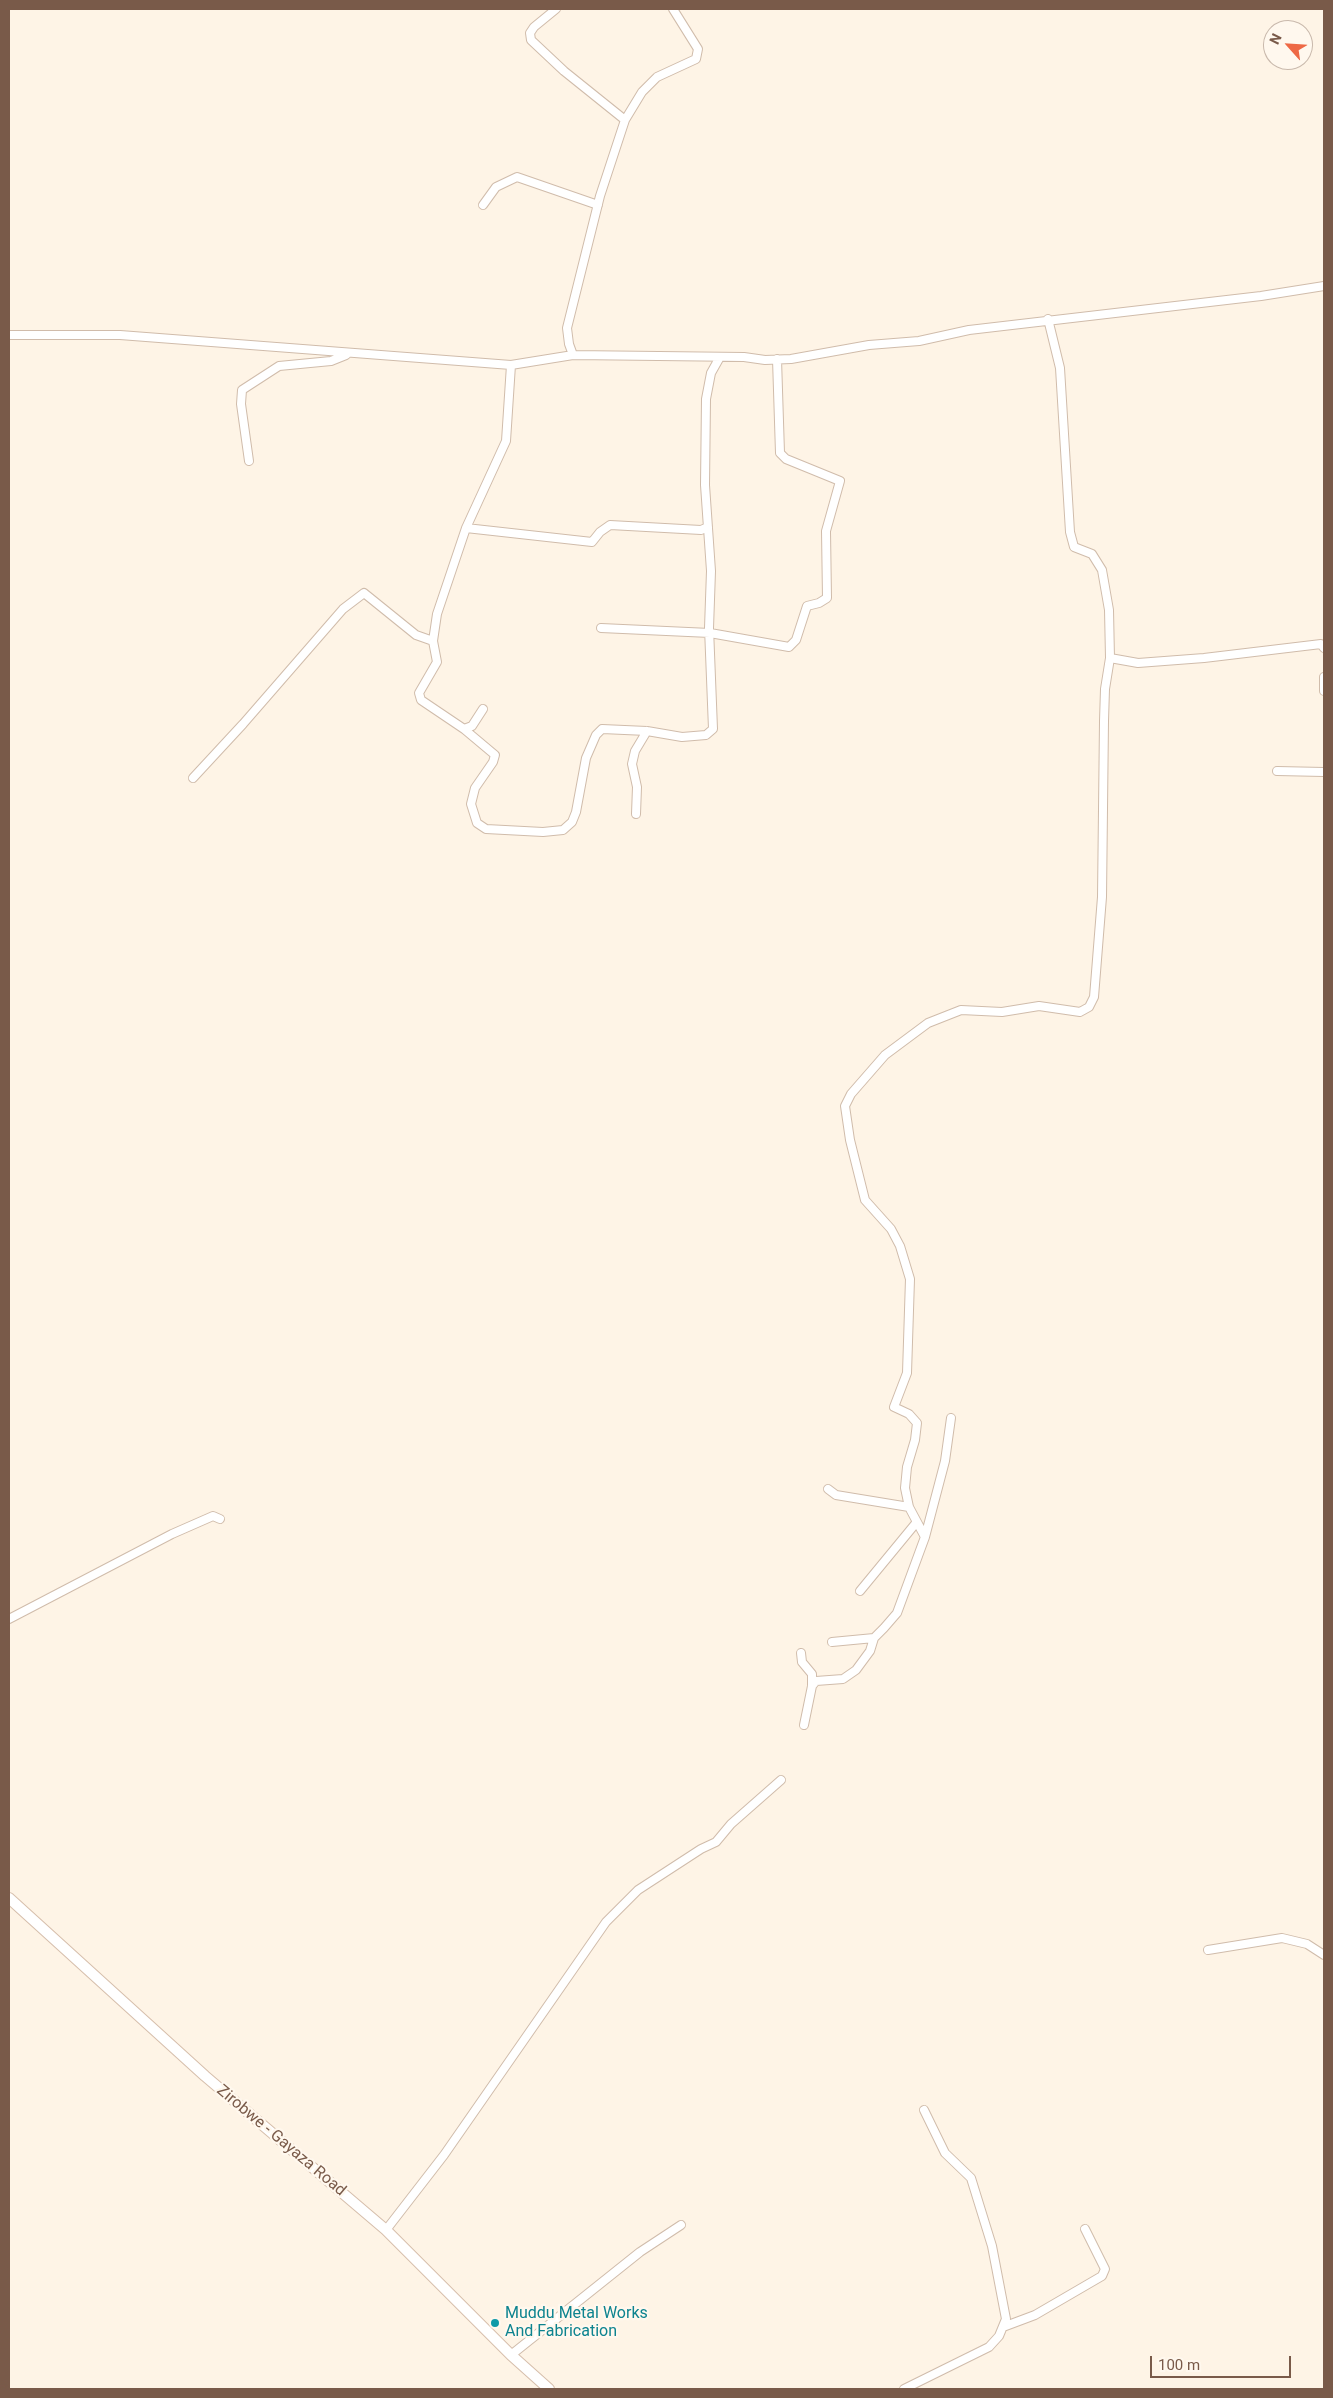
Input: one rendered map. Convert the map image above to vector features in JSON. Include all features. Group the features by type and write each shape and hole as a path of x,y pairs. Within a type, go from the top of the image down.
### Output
{"street":[{"path":"556,9 534,27 530,33 531,40 552,60 625,120"},
{"path":"573,354 567,328 598,204 625,120 642,92 657,77 696,59 698,49 673,9"},
{"path":"482,205 496,187 517,177 598,204"},
{"path":"9,335 120,335 348,354 512,365 573,354 777,360 869,345 919,341 969,330 1260,296 1324,286"},
{"path":"925,1537 909,1507 905,1488 907,1467 918,1423 909,1414 894,1407 907,1373 910,1279 900,1246 891,1229 865,1200 850,1140 845,1106 851,1094 885,1055 928,1024 961,1010 1002,1012 1039,1006 1080,1012 1089,1007 1094,997 1102,898 1105,689 1110,658 1109,610 1102,570 1092,554 1074,547 1070,532 1060,368 1048,320"},
{"path":"248,461 241,404 242,390 278,366 331,360 348,354"},
{"path":"512,365 506,441 466,528 437,614 433,641 437,662 420,693 421,700 464,729 495,755 493,762 475,788 471,804 477,823 486,829 544,832 563,830 572,822 576,812 586,758 596,735 602,729 647,731 682,737 706,735 714,728 710,633 711,571 705,485 706,400 711,373 720,357"},
{"path":"601,628 710,633 789,647 796,640 807,606 819,603 827,598 826,531 840,481 786,459 780,453 777,360"},
{"path":"466,528 592,542 600,532 610,526 701,530 708,527"},
{"path":"193,778 243,724 343,609 364,593 416,635 433,641"},
{"path":"1110,658 1138,663 1204,658 1322,644 1324,648"},
{"path":"1324,677 1324,692"},
{"path":"464,729 472,726 484,709"},
{"path":"636,814 637,787 632,764 635,751 647,731"},
{"path":"1277,771 1324,772"},
{"path":"812,1686 816,1681 843,1679 856,1670 870,1651 874,1638 897,1614 925,1537 945,1461 951,1418"},
{"path":"828,1489 836,1495 909,1507"},
{"path":"9,1619 172,1534 213,1516 220,1519"},
{"path":"860,1591 916,1523"},
{"path":"832,1642 874,1638"},
{"path":"801,1652 802,1662 812,1674 812,1686 804,1725"},
{"path":"386,2230 450,2146 606,1922 638,1890 701,1849 716,1842 731,1824 782,1780"},
{"name":"Zirobwe - Gayaza Road","path":"9,1898 205,2076 386,2230 511,2355 549,2389"},
{"path":"1208,1950 1282,1938 1307,1944 1324,1955"},
{"path":"904,2389 978,2354 994,2342 1004,2327 1006,2313 992,2246 971,2178 945,2153 924,2110"},
{"path":"511,2355 659,2237 681,2225"},
{"path":"1004,2327 1035,2316 1102,2276 1106,2269 1085,2229"}],"place":[{"name":"Muddu Metal Works And Fabrication","path":"495,2323"}]}
